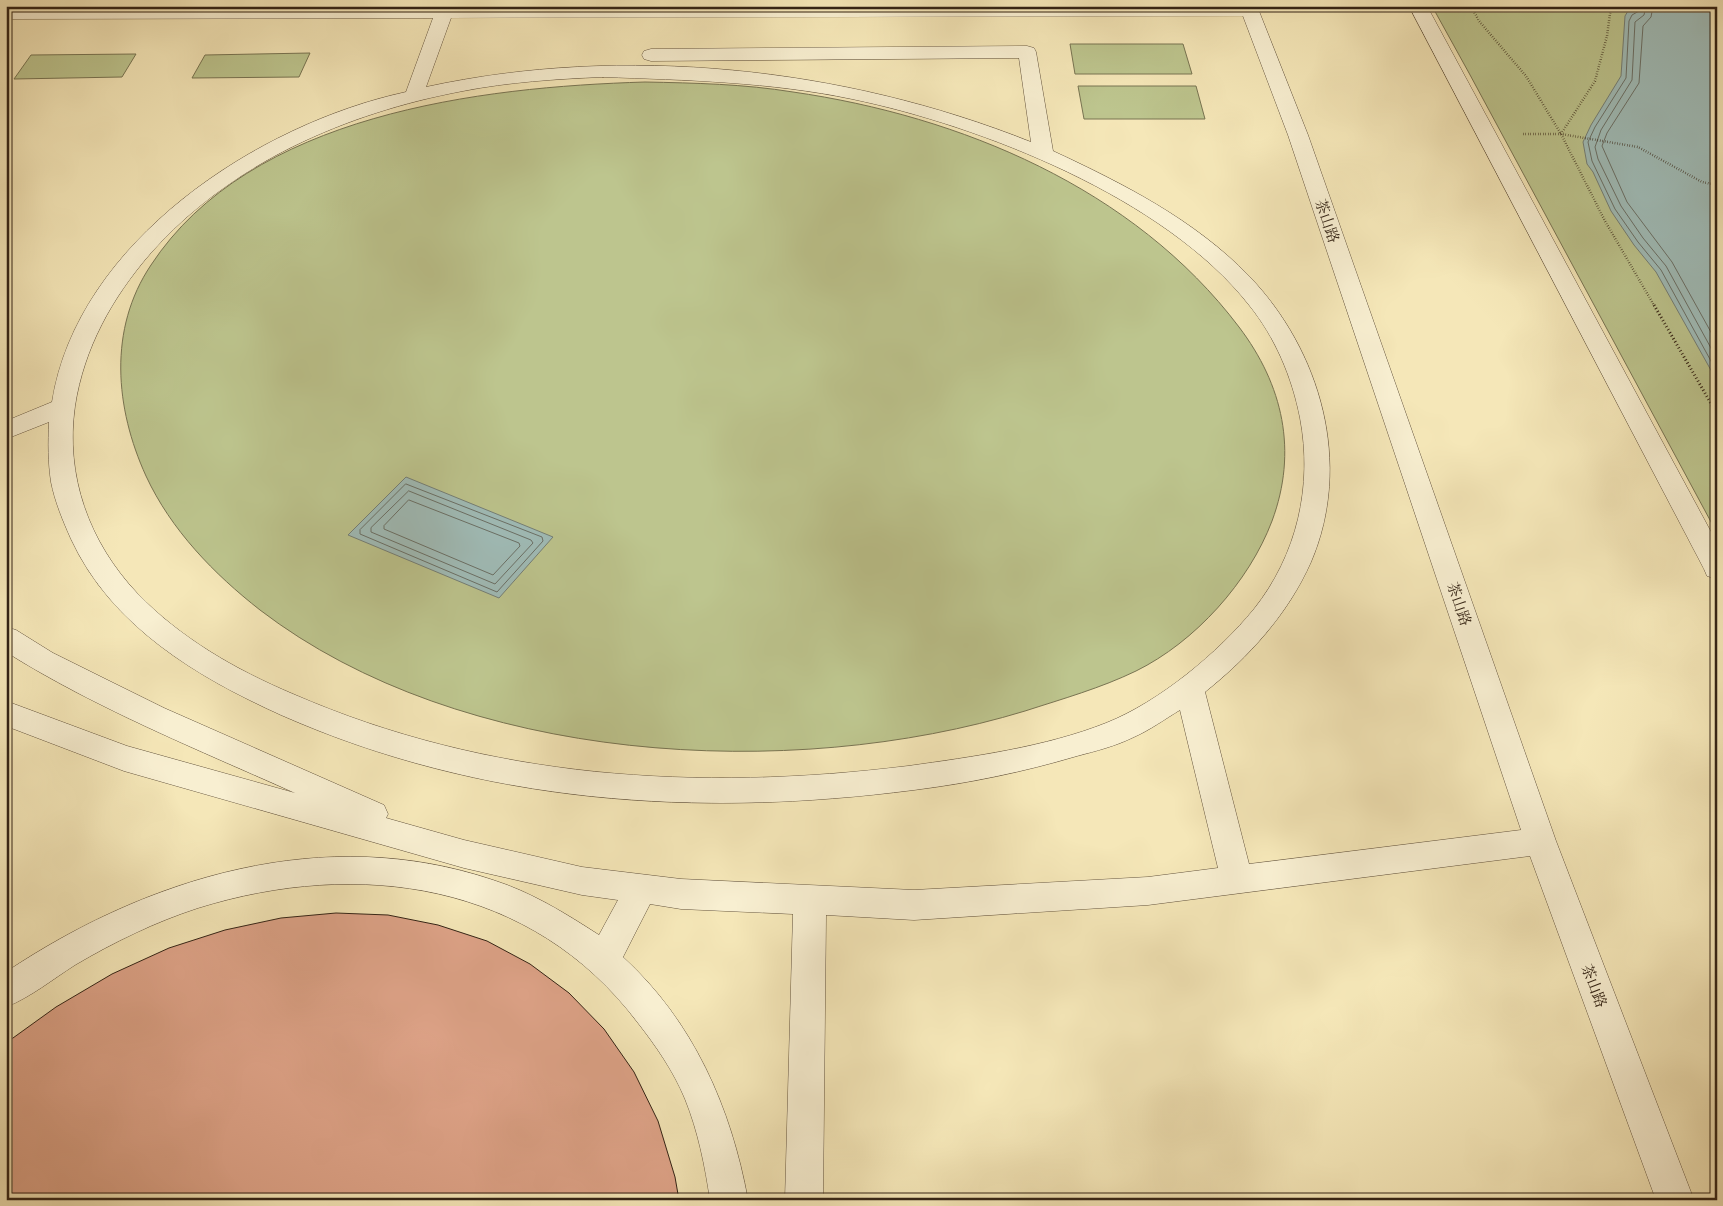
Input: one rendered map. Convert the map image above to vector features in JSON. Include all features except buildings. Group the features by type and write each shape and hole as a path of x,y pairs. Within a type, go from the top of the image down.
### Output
{"street":[{"path":"1418,6 1717,569"},
{"path":"6,14 1249,9"},
{"name":"茶山路","path":"1249,9 1298,136 1540,841 1674,1200"},
{"path":"414,95 444,13"},
{"path":"513,77 600,55 1027,52 1043,153"},
{"path":"568,72 698,74 790,83 840,91 933,112 976,126 1043,153 1102,181 1171,223 1226,266 1255,298 1283,339 1301,376 1312,409 1317,443 1318,479 1313,514 1302,551 1288,580 1271,608 1222,663 1154,712 1114,733 1043,754 939,775 812,790 731,792 651,790 571,782 502,771 418,752 348,730 283,704 224,675 186,651 140,615 109,581 86,545 70,508 61,470 59,432 62,407 72,361 86,328 105,296 141,250 183,209 212,186 278,146 350,115 414,95 462,84 513,77 568,72"},
{"path":"6,430 62,407"},
{"path":"6,638 43,661 456,867 482,889 530,909 575,936 615,968 651,1008 681,1055 707,1108 724,1168 729,1200"},
{"path":"1189,688 1237,880"},
{"path":"6,713 124,758 456,867 681,894 914,905 1148,891 1540,841"},
{"path":"6,991 35,971 93,937 151,911 210,890 267,877 324,870 379,870 432,876 456,867"},
{"path":"604,959 641,889"},
{"path":"804,1200 810,900"}],"path":[{"path":"1470,6 1479,21 1526,76 1561,134 1605,221 1717,414"},
{"path":"1561,134 1595,81 1607,36 1611,6"},
{"path":"1561,134 1638,147 1702,182 1717,185"}],"green space":[{"path":"1432,6 1717,6 1717,533 1469,73"},
{"path":"1070,44 1183,44 1192,74 1075,74"},
{"path":"310,53 299,77 192,78 205,55"},
{"path":"136,54 122,77 14,79 31,55"},
{"path":"645,82 701,83 793,92 856,103 918,119 980,140 1039,166 1096,198 1148,235 1197,278 1239,327 1254,349 1276,395 1285,444 1280,495 1272,521 1262,544 1249,566 1218,608 1179,644 1158,659 1136,671 1095,688 1025,711 933,734 834,747 732,751 629,745 528,729 431,701 341,662 260,610 226,581 181,533 156,496 136,450 128,423 121,369 122,342 128,315 137,290 151,265 194,214 247,173 307,142 373,119 442,102 512,91"},
{"path":"1078,86 1196,86 1205,119 1084,119"}],"water":[{"path":"1643,6 1695,6 1717,9 1717,381 1656,272 1634,245 1611,211 1593,172 1587,164 1583,142 1591,125 1621,76 1625,16 1628,11"},
{"path":"406,477 553,537 499,598 348,535"}]}
